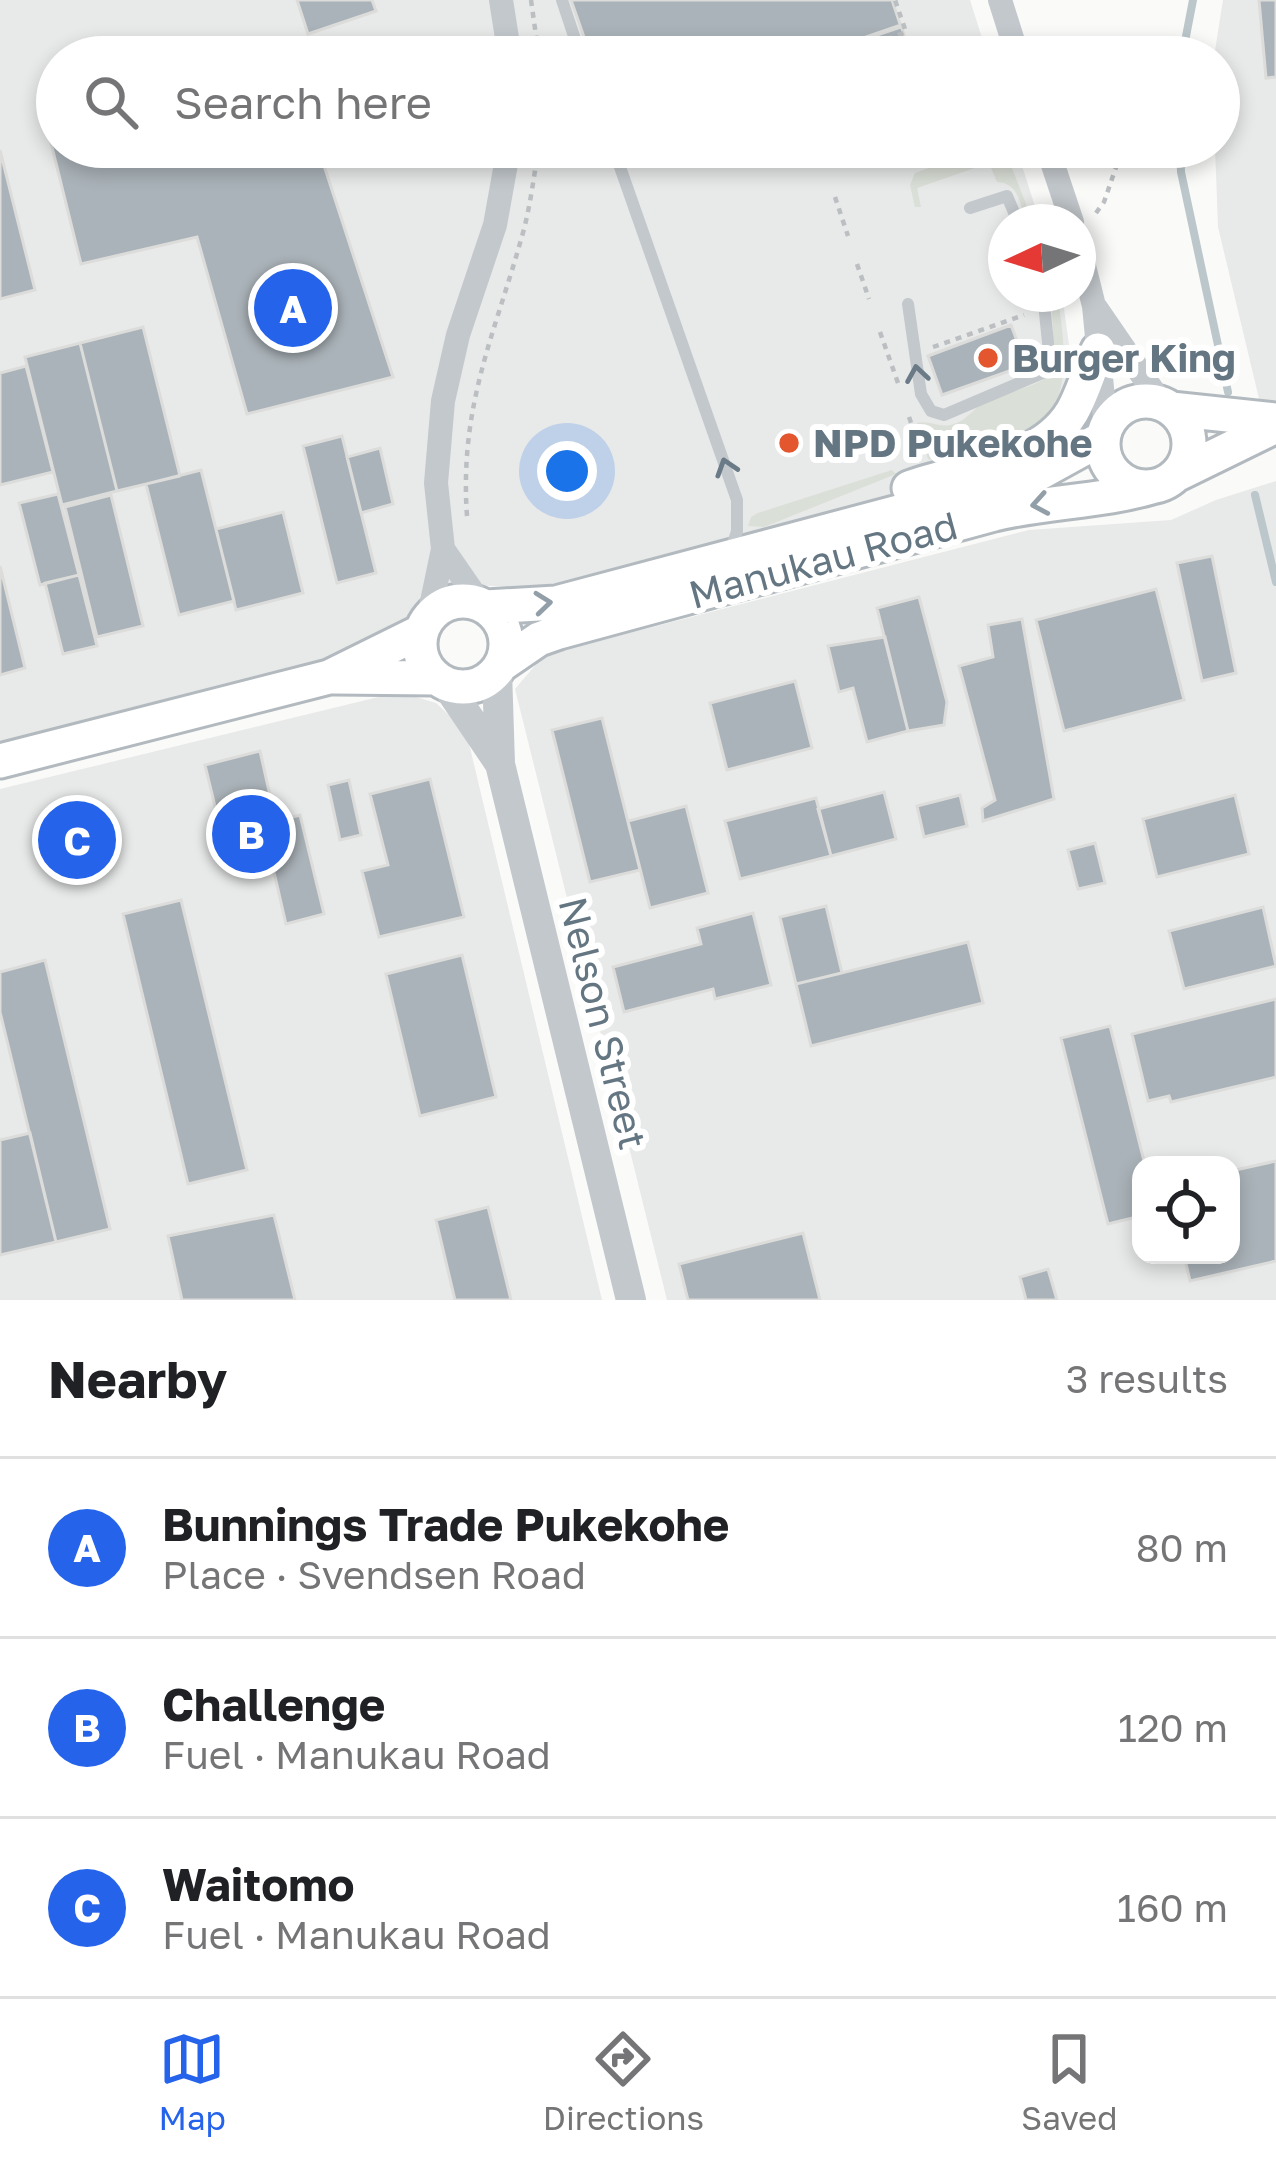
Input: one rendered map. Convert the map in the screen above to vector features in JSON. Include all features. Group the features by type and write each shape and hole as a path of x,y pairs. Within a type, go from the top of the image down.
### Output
{"main road":[{"path":"823,533 913,487 1023,453 1047,440 1071,414 1098,350"},
{"path":"1135,402 1167,407 1181,420 1189,448 1165,480 1143,487 1121,479 1107,461 1105,433 1123,408 1135,402"},
{"name":"Manukau Road","path":"1167,407 1276,423"},
{"name":"Manukau Road","path":"499,668 539,640 577,627 994,514 1064,500 1110,498 1165,480 1276,423"},
{"name":"Manukau Road","path":"484,606 556,603 1034,476 1105,433"},
{"path":"0,761 329,677 426,624 454,602 484,606 496,616 506,639 499,668 480,684 329,677"},
{"path":"426,624 422,656 441,681"}],"street":[{"path":"502,0 506,36"},
{"path":"1000,0 1011,36"},
{"path":"426,624 443,549 436,483 442,401 458,335 495,225 504,168"},
{"path":"1056,168 1070,204"},
{"path":"1096,310 1167,407"},
{"path":"1094,312 1105,433"},
{"path":"443,549 484,606"},
{"name":"Nelson Street","path":"499,668 500,764 631,1300"},
{"name":"Nelson Street","path":"441,681 500,764"}],"lane":[{"path":"562,0 574,36"},
{"path":"620,168 737,500 737,532 727,560"},
{"path":"970,208 1007,196 1010,204"},
{"path":"908,304 921,394 932,411 944,415 1045,372 1049,352 1045,312"}],"path":[{"path":"530,0 536,36"},
{"path":"895,0 906,32 896,36"},
{"path":"467,523 467,447 477,374 525,226 535,168"},
{"path":"1096,211 1104,202 1116,168"},
{"path":"835,197 848,236"},
{"path":"857,264 869,299"},
{"path":"922,351 1031,312"}],"shaded area":[{"path":"0,0 970,0 981,36 36,36 36,168 1023,168 1034,204 988,204 988,312 1064,312 1073,374 1061,410 1018,458 736,545 593,579 525,587 438,589 410,618 399,641 0,742"},
{"path":"1223,0 1276,0 1276,404 1261,407 1218,227 1216,168 1240,168 1240,36 1217,36"},
{"path":"929,168 975,168 917,188 921,207 915,207 910,185 915,173"},
{"path":"991,168 1012,168 1026,204 1021,204 1004,183 997,182"},
{"path":"1052,312 1060,312 1063,374 1046,417 1004,442 928,459 917,423 954,424 985,402 1039,382 1055,370"},
{"path":"892,470 896,474 764,527 748,526 758,513"},
{"path":"1276,481 1276,1300 667,1300 515,689 544,655 1029,530 1171,520"},
{"path":"399,692 436,703 466,731 602,1300 0,1300 0,789"}],"building":[{"path":"297,0 372,0 376,11 308,34"},
{"path":"571,0 892,0 901,27 874,36 584,36"},
{"path":"1259,0 1276,0 1276,77 1266,78"},
{"path":"901,25 904,36 869,36"},
{"path":"0,150 35,290 0,299"},
{"path":"57,168 325,168 393,377 247,414 197,237 81,264"},
{"path":"1011,325 1026,365 942,395 928,356"},
{"path":"143,327 180,476 117,491 80,343"},
{"path":"80,343 117,491 62,505 25,357"},
{"path":"26,366 53,472 0,485 0,373"},
{"path":"342,436 376,573 337,583 303,446"},
{"path":"380,448 393,504 361,513 347,457"},
{"path":"201,470 234,601 179,615 146,484"},
{"path":"58,494 79,575 40,585 19,503"},
{"path":"111,495 143,626 97,637 65,507"},
{"path":"283,512 303,593 236,610 216,529"},
{"path":"1212,556 1236,673 1202,681 1177,563"},
{"path":"0,566 25,668 0,675"},
{"path":"79,575 97,646 63,654 45,583"},
{"path":"1156,589 1184,700 1064,731 1036,620"},
{"path":"919,597 947,702 944,725 908,731 877,608"},
{"path":"1022,619 1054,799 983,821 982,808 995,800 959,666 993,657 988,625"},
{"path":"885,637 908,731 867,742 853,688 839,692 828,646"},
{"path":"795,681 812,748 727,770 710,703"},
{"path":"602,718 640,870 590,882 552,730"},
{"path":"260,751 273,809 219,823 205,765"},
{"path":"430,779 464,917 379,937 362,871 388,865 370,794"},
{"path":"349,780 361,835 340,840 328,785"},
{"path":"884,792 896,839 831,856 818,809"},
{"path":"960,795 967,826 924,837 917,806"},
{"path":"1235,795 1249,854 1157,877 1143,819"},
{"path":"816,798 831,856 740,879 725,821"},
{"path":"87,806 100,852 72,859 59,813"},
{"path":"280,806 284,820 263,825 267,843 241,850 234,818"},
{"path":"686,806 708,893 650,908 628,821"},
{"path":"300,815 324,914 286,924 263,825"},
{"path":"1095,843 1105,883 1078,889 1068,850"},
{"path":"181,900 247,1170 188,1184 123,914"},
{"path":"826,906 842,973 796,984 780,917"},
{"path":"1263,907 1276,966 1184,989 1169,931"},
{"path":"753,913 771,985 715,999 713,989 624,1012 613,967 701,944 697,928"},
{"path":"968,942 983,1003 811,1046 796,984"},
{"path":"462,955 496,1097 420,1116 386,974"},
{"path":"45,960 110,1229 56,1242 0,1012 0,972"},
{"path":"1276,999 1276,1077 1171,1102 1169,1096 1148,1101 1132,1034"},
{"path":"1110,1026 1143,1156 1132,1156 1132,1218 1108,1224 1061,1038"},
{"path":"30,1133 56,1242 0,1255 0,1140"},
{"path":"1276,1161 1276,1261 1190,1281 1186,1264 1240,1264 1240,1169"},
{"path":"488,1207 511,1300 455,1300 436,1220"},
{"path":"274,1215 295,1300 182,1300 168,1236"},
{"path":"803,1233 820,1300 688,1300 679,1264"},
{"path":"1048,1269 1057,1300 1026,1300 1020,1277"}],"waterway":[{"path":"1186,36 1193,0"},
{"path":"1181,168 1228,392"},
{"path":"1255,495 1276,582"}],"place":[{"name":"Bunnings Trade Pukekohe","path":"293,308"},
{"name":"Burger King","path":"988,358"},
{"name":"NPD Pukekohe","path":"789,443"},
{"name":"Challenge","path":"251,834"},
{"name":"Waitomo","path":"77,840"}]}
